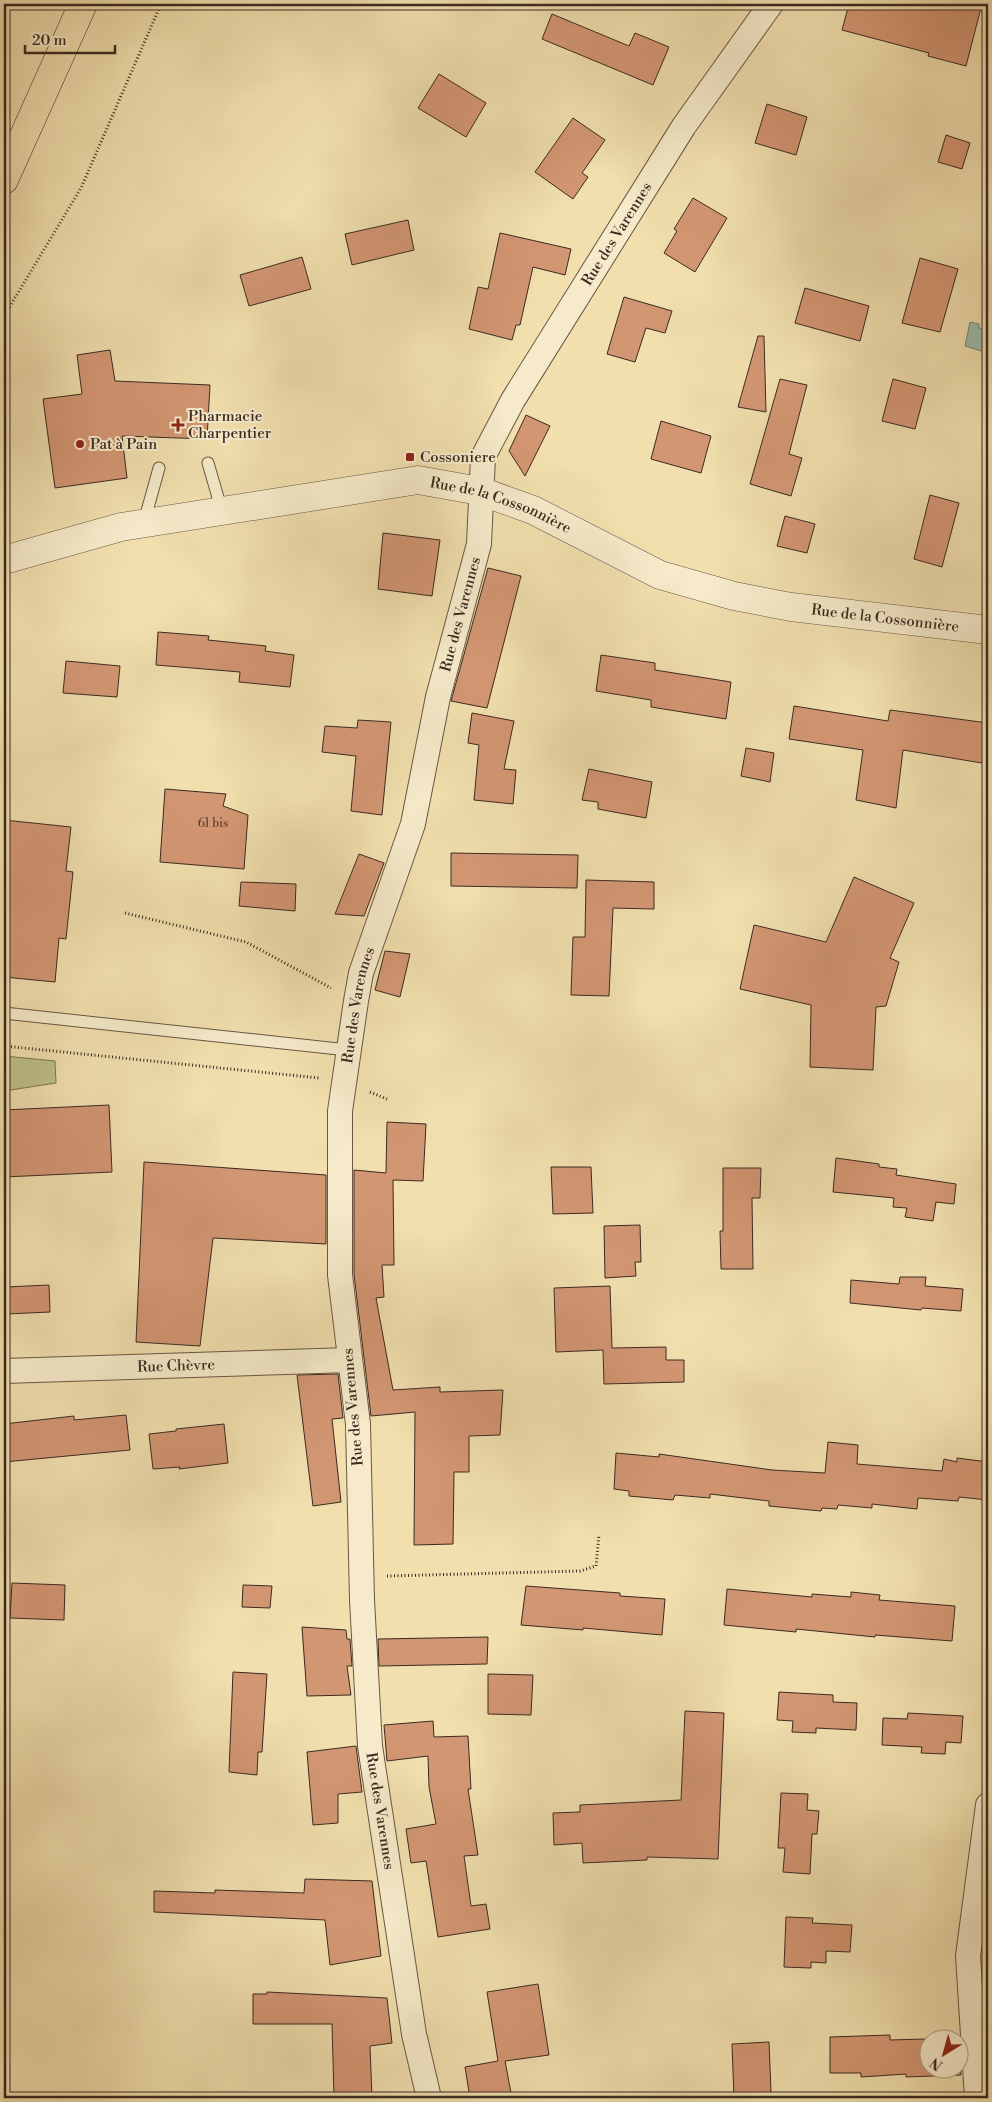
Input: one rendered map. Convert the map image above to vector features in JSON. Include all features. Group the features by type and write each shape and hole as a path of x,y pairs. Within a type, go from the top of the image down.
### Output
{"main road":[{"path":"4,180 34,109 83,4"},
{"path":"4,155 34,109"}],"street":[{"name":"Rue des Varennes","path":"429,2098 414,2034 370,1746 362,1577 358,1424 340,1275 340,1111 356,1001 361,974 413,824 438,698 479,544 483,458 514,400 684,126 771,4"},
{"name":"Rue de la Cossonnière","path":"4,560 121,527 418,480 480,491 533,510 660,575 734,596 791,607 988,630"},
{"name":"Rue Chèvre","path":"4,1371 350,1360"},
{"path":"977,2098 968,1956 988,1805"}],"lane":[{"path":"208,463 222,511"},
{"path":"143,524 159,468"},
{"path":"4,1013 348,1050"}],"path":[{"path":"4,316 81,188 161,4"},
{"path":"125,913 246,942 356,1001"},
{"path":"4,1046 326,1079"},
{"path":"362,1577 580,1571 596,1566 600,1536"}],"green space":[{"path":"4,1056 55,1061 56,1083 4,1091"}],"shaded area":[{"path":"970,322 979,324 979,328 988,331 988,353 965,346"}],"building":[{"path":"849,4 982,4 966,66 928,56 929,53 842,30"},
{"path":"552,14 629,46 635,33 669,47 653,85 542,39"},
{"path":"439,74 486,103 466,137 418,108"},
{"path":"767,104 807,117 796,155 755,143"},
{"path":"573,118 605,140 582,173 588,177 573,199 535,172"},
{"path":"946,135 970,143 962,169 938,162"},
{"path":"693,198 727,218 695,272 664,253 677,231 674,229"},
{"path":"408,220 414,250 352,265 345,234"},
{"path":"500,233 571,249 565,275 533,267 520,325 516,325 512,340 469,329 478,287 488,289"},
{"path":"302,257 311,289 249,306 240,275"},
{"path":"920,258 958,269 940,332 902,323"},
{"path":"805,288 869,306 860,341 795,323"},
{"path":"624,297 672,311 665,333 646,328 635,362 607,354"},
{"path":"758,336 764,336 766,412 738,407"},
{"path":"110,350 115,381 210,385 207,439 122,436 127,478 55,488 43,399 82,394 77,355"},
{"path":"780,379 807,385 789,454 802,458 791,496 750,484"},
{"path":"893,379 926,388 915,429 882,421"},
{"path":"526,415 550,426 525,476 509,451"},
{"path":"661,421 711,436 701,473 651,459"},
{"path":"930,495 959,503 942,567 914,559"},
{"path":"785,516 815,524 807,553 777,546"},
{"path":"383,533 440,540 432,596 378,589"},
{"path":"488,568 521,576 487,708 451,701"},
{"path":"158,632 209,636 208,640 266,646 265,651 294,655 290,687 239,682 240,672 156,665"},
{"path":"601,655 655,663 655,670 731,682 726,719 651,707 651,700 596,691"},
{"path":"66,661 120,666 117,697 63,693"},
{"path":"794,706 888,721 890,710 988,723 988,764 903,750 896,808 856,800 863,750 789,739"},
{"path":"472,713 514,721 504,769 516,770 513,804 474,800 479,745 468,743"},
{"path":"358,720 391,722 382,815 351,811 356,756 322,752 325,726 357,728"},
{"path":"746,748 774,753 770,782 741,776"},
{"path":"589,769 652,782 646,818 598,809 598,802 582,800"},
{"path":"165,789 226,794 223,806 248,815 244,869 160,862"},
{"path":"4,820 71,827 66,871 73,872 66,939 59,938 55,982 4,977"},
{"path":"451,853 578,855 577,888 451,886"},
{"path":"359,854 384,863 364,916 335,914"},
{"path":"854,877 914,903 890,958 899,962 886,1006 876,1007 873,1070 810,1067 811,1005 740,989 754,925 826,942"},
{"path":"586,880 654,882 654,909 613,908 609,996 571,995 573,937 585,937"},
{"path":"241,882 296,884 295,911 239,906"},
{"path":"385,951 410,954 400,997 375,990"},
{"path":"109,1105 112,1172 4,1177 4,1110"},
{"path":"387,1122 426,1124 423,1181 393,1180 394,1265 382,1265 384,1297 376,1298 393,1390 440,1387 440,1392 503,1390 500,1435 469,1436 469,1472 454,1472 453,1544 414,1545 415,1412 371,1416 354,1274 354,1170 386,1173"},
{"path":"836,1158 879,1164 879,1167 897,1169 896,1175 956,1184 954,1204 936,1202 933,1221 905,1217 907,1208 893,1207 894,1198 833,1192"},
{"path":"144,1162 326,1175 326,1244 213,1238 200,1346 136,1342"},
{"path":"551,1167 591,1167 593,1213 553,1214"},
{"path":"723,1168 761,1168 760,1198 752,1198 753,1269 721,1269 720,1231 723,1231"},
{"path":"640,1225 641,1262 635,1262 636,1276 605,1278 604,1226"},
{"path":"900,1277 926,1277 925,1286 963,1289 961,1311 922,1308 921,1310 850,1303 851,1280 899,1284"},
{"path":"49,1285 50,1312 6,1314 5,1287"},
{"path":"610,1286 612,1348 666,1347 666,1360 684,1360 684,1382 604,1384 603,1350 556,1352 554,1288"},
{"path":"338,1374 343,1418 332,1419 341,1502 313,1506 297,1375"},
{"path":"126,1415 130,1450 4,1462 4,1424 74,1416 74,1420"},
{"path":"224,1424 228,1463 179,1469 180,1467 153,1469 149,1434"},
{"path":"828,1442 858,1445 857,1464 942,1471 944,1459 957,1462 957,1458 988,1462 988,1500 959,1497 958,1501 918,1498 917,1509 872,1504 872,1508 838,1505 837,1509 822,1508 821,1511 769,1506 769,1501 710,1494 710,1498 675,1495 673,1500 629,1496 629,1491 614,1489 616,1453 659,1457 659,1454 772,1470 825,1473"},
{"path":"12,1583 65,1585 64,1620 10,1618"},
{"path":"243,1585 272,1586 270,1608 242,1607"},
{"path":"526,1586 620,1593 620,1596 665,1599 662,1635 521,1625"},
{"path":"727,1589 812,1597 812,1594 851,1597 851,1592 880,1595 879,1600 955,1606 952,1641 875,1635 875,1637 796,1629 796,1632 724,1625"},
{"path":"302,1627 346,1630 347,1639 350,1639 352,1666 347,1666 351,1695 307,1696"},
{"path":"488,1637 487,1664 379,1666 378,1639"},
{"path":"233,1672 267,1674 262,1752 258,1752 257,1775 229,1772"},
{"path":"488,1674 533,1675 531,1715 488,1714"},
{"path":"779,1692 833,1695 833,1702 857,1703 856,1730 816,1728 816,1733 792,1732 793,1721 777,1720"},
{"path":"685,1711 724,1713 718,1859 647,1857 647,1860 583,1863 582,1843 554,1845 553,1813 580,1812 580,1805 681,1800"},
{"path":"908,1713 963,1716 961,1743 946,1742 945,1754 921,1753 922,1747 882,1745 883,1718 907,1719"},
{"path":"433,1721 434,1737 468,1736 471,1789 468,1789 478,1855 464,1856 471,1906 486,1904 490,1929 438,1937 426,1861 411,1863 406,1829 436,1824 429,1787 428,1756 387,1761 384,1725"},
{"path":"356,1746 362,1792 338,1794 338,1823 313,1825 307,1752"},
{"path":"781,1793 808,1794 807,1810 819,1811 817,1834 812,1834 810,1874 783,1872 785,1848 778,1848"},
{"path":"305,1879 372,1881 381,1956 330,1965 325,1920 154,1912 154,1891 215,1893 215,1890 304,1893"},
{"path":"786,1917 813,1918 812,1923 852,1925 850,1952 826,1951 826,1963 811,1962 811,1968 784,1967"},
{"path":"538,1984 549,2055 505,2061 512,2098 470,2098 465,2067 498,2061 487,1992"},
{"path":"267,1992 387,1998 392,2043 370,2046 372,2098 334,2098 332,2024 253,2024 253,1994 267,1994"},
{"path":"890,2035 890,2040 920,2039 920,2076 906,2077 906,2074 861,2077 861,2073 830,2073 830,2037"},
{"path":"769,2042 771,2092 769,2093 769,2098 734,2098 732,2044"}],"place":[{"name":"Pharmacie Charpentier","path":"178,425"},
{"name":"Pat à Pain","path":"80,444"},
{"name":"Cossoniere","path":"410,457"}]}
